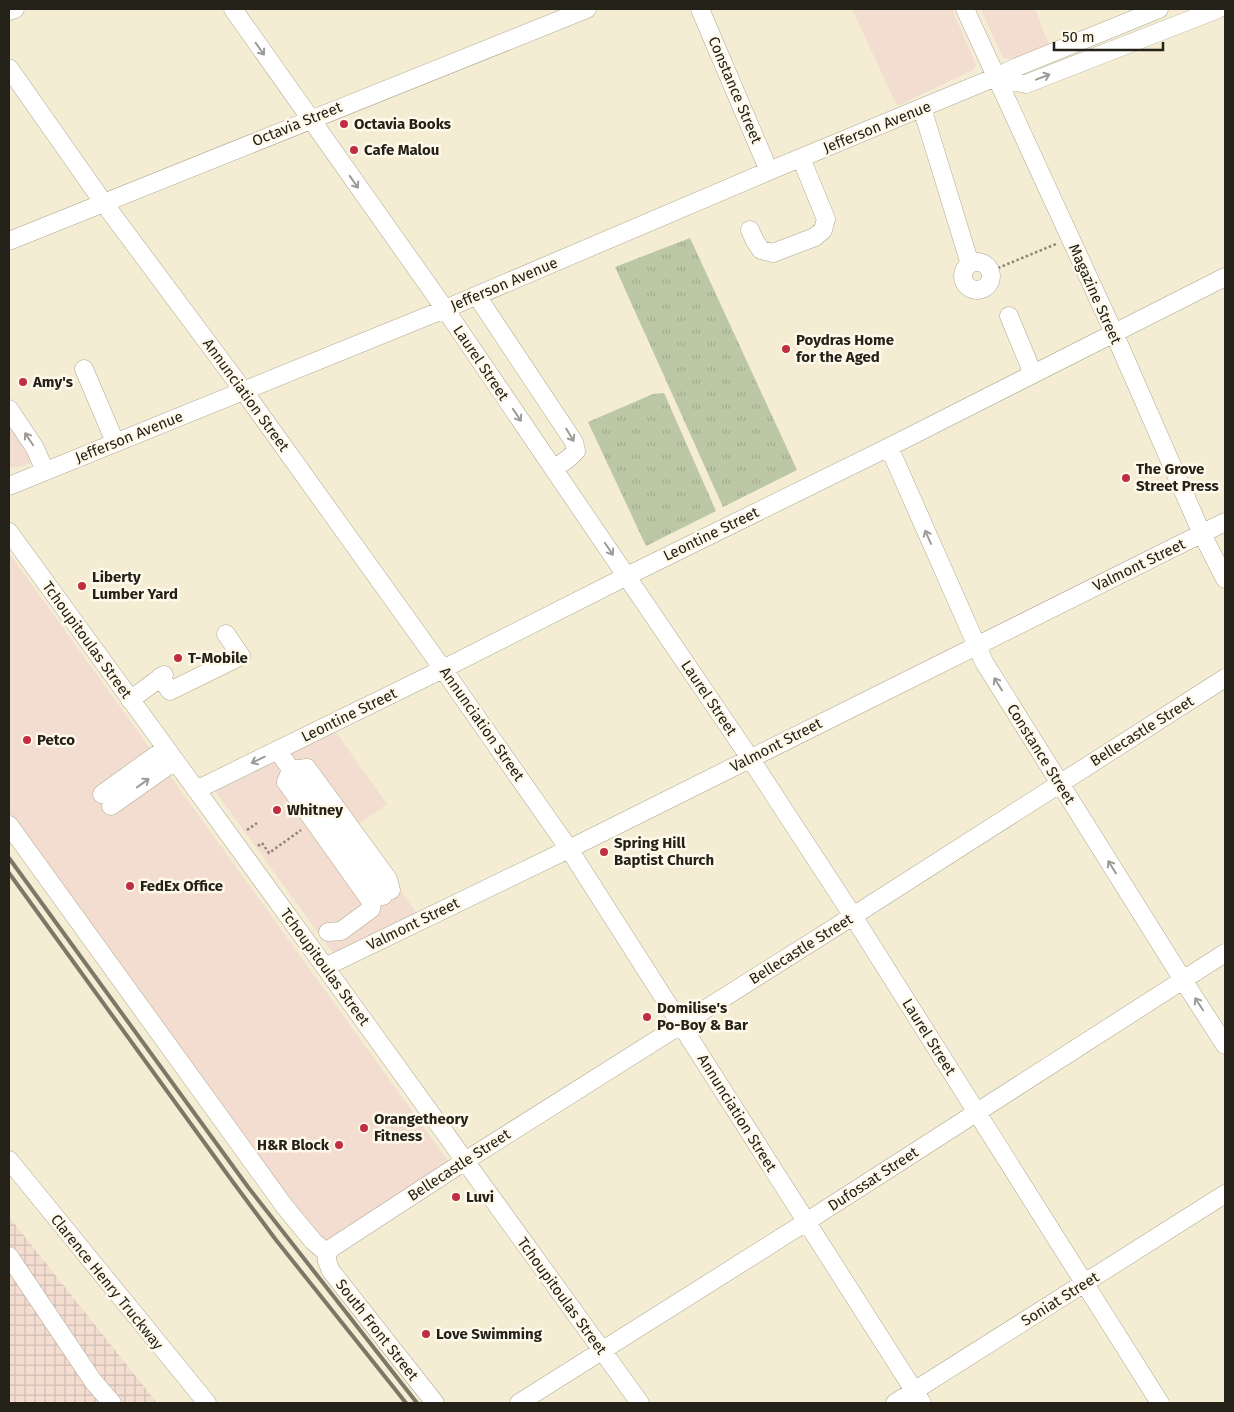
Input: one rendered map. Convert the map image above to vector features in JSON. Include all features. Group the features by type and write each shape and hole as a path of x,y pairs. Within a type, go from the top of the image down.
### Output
{"street":[{"path":"9,11 15,9"},
{"name":"Laurel Street","path":"233,9 445,309 750,758 853,916 1160,1403"},
{"name":"Octavia Street","path":"9,241 587,9"},
{"name":"Constance Street","path":"700,9 769,171"},
{"name":"Magazine Street","path":"966,9 1114,333 1202,534 1225,579"},
{"name":"Jefferson Avenue","path":"9,486 477,296 769,171 1159,9"},
{"path":"996,77 1026,84 1218,9"},
{"name":"Annunciation Street","path":"9,68 103,202 243,390 570,849 918,1397"},
{"path":"922,108 970,264"},
{"path":"750,230 754,241 761,250 773,253 815,237 823,230 826,219 801,158"},
{"name":"Leontine Street","path":"196,790 889,447 1225,277"},
{"path":"477,296 546,397 574,442 576,451 554,469"},
{"path":"1009,316 1033,374"},
{"path":"84,369 115,442"},
{"path":"9,409 35,448 45,471"},
{"name":"Constance Street","path":"889,447 984,662 1059,784 1225,1044"},
{"name":"Valmont Street","path":"325,967 570,849 1225,522"},
{"name":"Tchoupitoulas Street","path":"9,532 640,1403"},
{"path":"130,700 162,676 170,691 241,656 226,634"},
{"name":"Bellecastle Street","path":"327,1253 333,1247 465,1161 1225,678"},
{"path":"277,750 291,770"},
{"path":"107,800 170,754"},
{"path":"291,770 307,768 388,879 382,896"},
{"path":"291,770 286,782 382,896"},
{"path":"9,826 285,1207 313,1241 327,1253"},
{"path":"328,932 366,902 382,896"},
{"name":"Dufossat Street","path":"519,1403 806,1222 1183,980 1223,958"},
{"name":"Clarence Henry Truckway","path":"9,1160 207,1403"},
{"name":"Soniat Street","path":"895,1403 918,1397 1085,1284 1225,1194"},
{"name":"South Front Street","path":"327,1253 327,1261 331,1271 435,1403"},
{"path":"9,1256 93,1381 112,1403"}],"path":[{"path":"998,268 1070,238"},
{"path":"247,830 257,823"},
{"path":"258,846 262,843 269,853 303,828"}],"shaded area":[{"path":"852,9 952,9 976,65 973,70 897,106"},
{"path":"981,9 1035,9 1049,46 1014,59 1003,58"},
{"path":"9,397 35,434 45,458 22,466 9,468"},
{"path":"9,553 449,1162 327,1240 313,1256 9,839"},
{"path":"335,731 387,804 355,827 418,915 333,953 215,791"},
{"path":"9,1217 157,1403 9,1403"}],"green space":[{"path":"690,238 797,470 723,507 615,267"},
{"path":"664,393 716,511 646,546 588,422 653,394"}],"railway":[{"path":"9,858 248,1187 417,1403"},
{"path":"9,873 276,1240 406,1403"}],"place":[{"name":"Octavia Books","path":"344,124"},
{"name":"Cafe Malou","path":"354,150"},
{"name":"Poydras Home for the Aged","path":"786,349"},
{"name":"Amy's","path":"23,382"},
{"name":"The Grove Street Press","path":"1126,478"},
{"name":"Liberty Lumber Yard","path":"82,586"},
{"name":"T-Mobile","path":"178,658"},
{"name":"Petco","path":"27,740"},
{"name":"Whitney","path":"277,810"},
{"name":"Spring Hill Baptist Church","path":"604,852"},
{"name":"FedEx Office","path":"130,886"},
{"name":"Domilise's Po-Boy & Bar","path":"647,1017"},
{"name":"Orangetheory Fitness","path":"364,1128"},
{"name":"H&R Block","path":"339,1145"},
{"name":"Luvi","path":"456,1197"},
{"name":"Love Swimming","path":"426,1334"}]}
